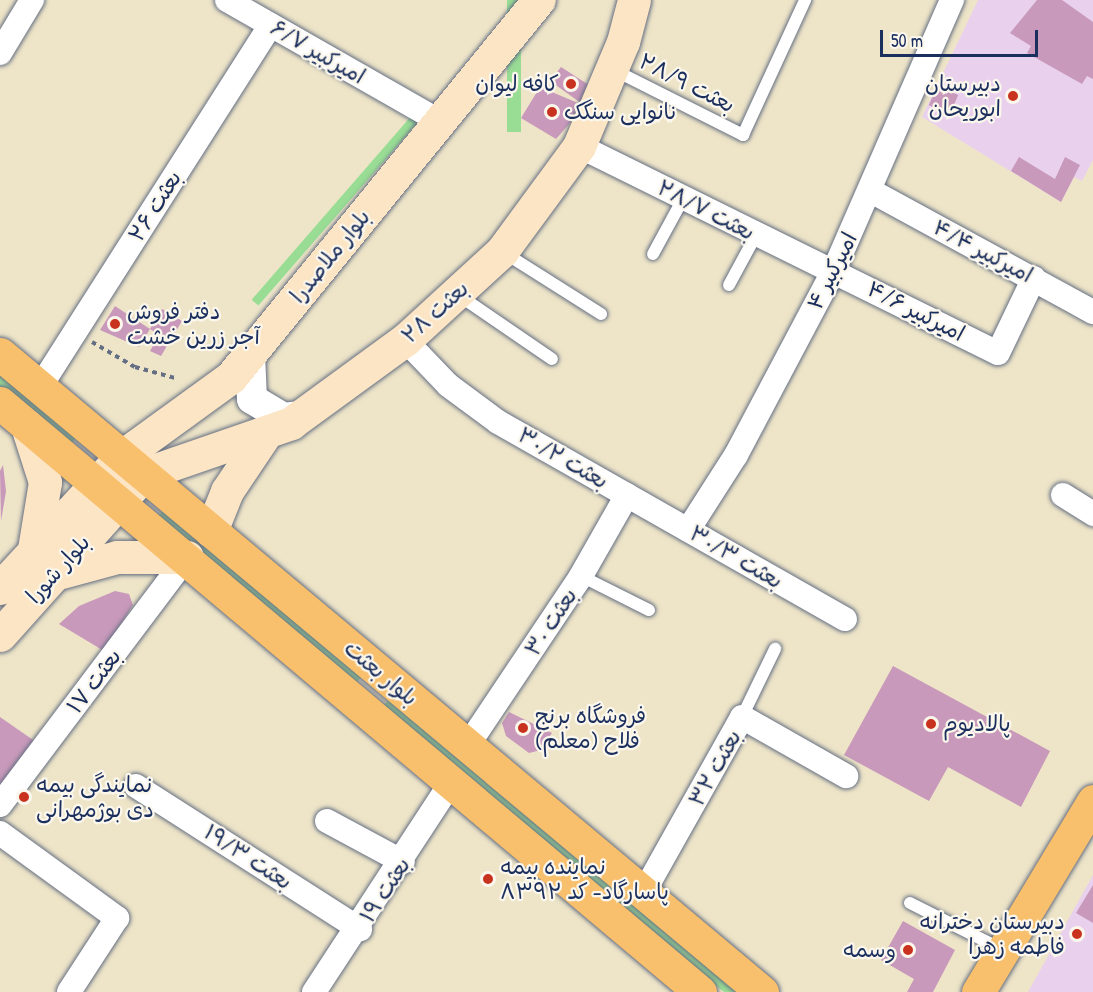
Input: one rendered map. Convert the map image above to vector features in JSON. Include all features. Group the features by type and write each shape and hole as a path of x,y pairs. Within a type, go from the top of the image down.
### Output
{"main road":[{"name":"بلوار ملاصدرا","path":"132,465 213,393 250,354 539,0"},
{"name":"بعثت ۲۸","path":"106,494 132,465 266,433 301,416 405,340 502,251 579,146 612,69 627,8"},
{"name":"بلوار بعثت","path":"0,354 51,369 132,465 378,672 645,890 762,992"},
{"name":"بلوار بعثت","path":"0,403 106,494 187,557 352,704 700,992"},
{"path":"27,426 45,482 43,562 117,557 187,557"},
{"path":"211,531 227,491 266,433"},
{"name":"بلوار شورا","path":"0,635 43,562 106,494"},
{"name":"بلوار شورا","path":"0,588 43,562"},
{"path":"352,704 378,672"},
{"path":"978,992 1088,820"},
{"path":"970,992 1005,948"},
{"path":"997,992 1005,948"}],"street":[{"path":"0,53 32,0"},
{"name":"امیرکبیر ۶/۷","path":"226,0 441,122"},
{"name":"امیرکبیر ۴","path":"688,530 736,455 834,270 871,191 952,0"},
{"name":"بعثت ۲۶","path":"51,369 271,25"},
{"name":"بعثت ۲۸/۷","path":"579,146 756,236 834,270"},
{"name":"امیرکبیر ۴/۴","path":"871,191 1093,312"},
{"name":"امیرکبیر ۴/۶","path":"834,270 998,353 1034,278"},
{"name":"بعثت ۳۰/۲","path":"405,340 448,386 498,422 627,495"},
{"path":"250,354 252,399 284,418 301,416"},
{"name":"بعثت ۳۰/۳","path":"627,495 846,619"},
{"name":"بعثت ۳۰","path":"468,745 581,576 627,495"},
{"path":"1063,495 1093,514"},
{"name":"بعثت ۱۷","path":"2,797 187,557"},
{"name":"بعثت ۳۲","path":"645,890 742,717 846,776"},
{"name":"بعثت ۱۹","path":"314,992 360,929 450,784"},
{"name":"بعثت ۱۹/۳","path":"136,786 360,929"},
{"path":"327,821 403,862"},
{"path":"0,833 117,918 69,992"}],"lane":[{"name":"بعثت ۲۸/۹","path":"612,69 744,135 805,0"},
{"path":"653,254 683,199"},
{"path":"729,285 756,236"},
{"path":"502,251 601,314"},
{"path":"456,293 552,359"},
{"path":"581,576 649,610"},
{"path":"742,717 776,649"},
{"path":"910,903 1005,948"}],"path":[{"path":"78,327 106,354 175,378"}],"shaded area":[{"name":"دبیرستان ابوریحان","path":"978,0 1093,0 1093,160 1082,181 1074,177 1061,202 922,117"},
{"name":"دبیرستان دخترانه فاطمه زهرا","path":"1093,875 1093,992 1028,992"}],"green space":[{"path":"507,0 521,0 521,132 507,132"},
{"path":"413,114 420,120 258,306 252,300"},
{"path":"0,370 78,436 69,446 0,388"},
{"path":"164,509 362,675 355,684 157,517"},
{"path":"390,698 740,992 724,992 381,709"}],"building":[{"path":"1037,0 1062,0 1093,22 1093,79 1087,76 1082,84 1027,53 1031,46 1010,33"},
{"name":"کافه لیوان","path":"561,67 592,87 585,106 550,81"},
{"path":"937,86 958,95 950,114 929,105"},
{"name":"نانوایی سنگک","path":"540,87 585,106 556,139 521,118"},
{"path":"1019,157 1055,179 1065,157 1080,165 1061,202 1011,171"},
{"path":"115,306 150,329 139,347 100,330"},
{"path":"162,309 182,321 161,356 150,351 159,335 150,329"},
{"path":"3,465 6,491 1,521 0,471"},
{"path":"115,591 129,594 133,605 104,651 59,624 79,606"},
{"name":"پالادیوم","path":"893,666 1050,751 1021,807 948,767 929,801 844,755"},
{"name":"فروشگاه برنج فلاح (معلم)","path":"509,712 552,733 541,750 529,753 506,736 502,723"},
{"path":"0,717 36,742 5,788 0,785"},
{"path":"1093,885 1093,923 1076,913"},
{"path":"903,921 955,950 933,992 907,992 914,979 881,960"}],"place":[{"name":"کافه لیوان","path":"571,84"},
{"name":"دبیرستان ابوریحان","path":"1013,96"},
{"name":"نانوایی سنگک","path":"552,112"},
{"name":"دفتر فروش آجر زرین خشت","path":"115,324"},
{"name":"پالادیوم","path":"931,724"},
{"name":"فروشگاه برنج فلاح (معلم)","path":"523,728"},
{"name":"نمایندگی بیمه دی بوژمهرانی","path":"24,797"},
{"name":"نماینده بیمه پاسارگاد- کد ۸۳۹۲","path":"488,879"},
{"name":"دبیرستان دخترانه فاطمه زهرا","path":"1077,934"},
{"name":"وسمه","path":"908,950"}]}
